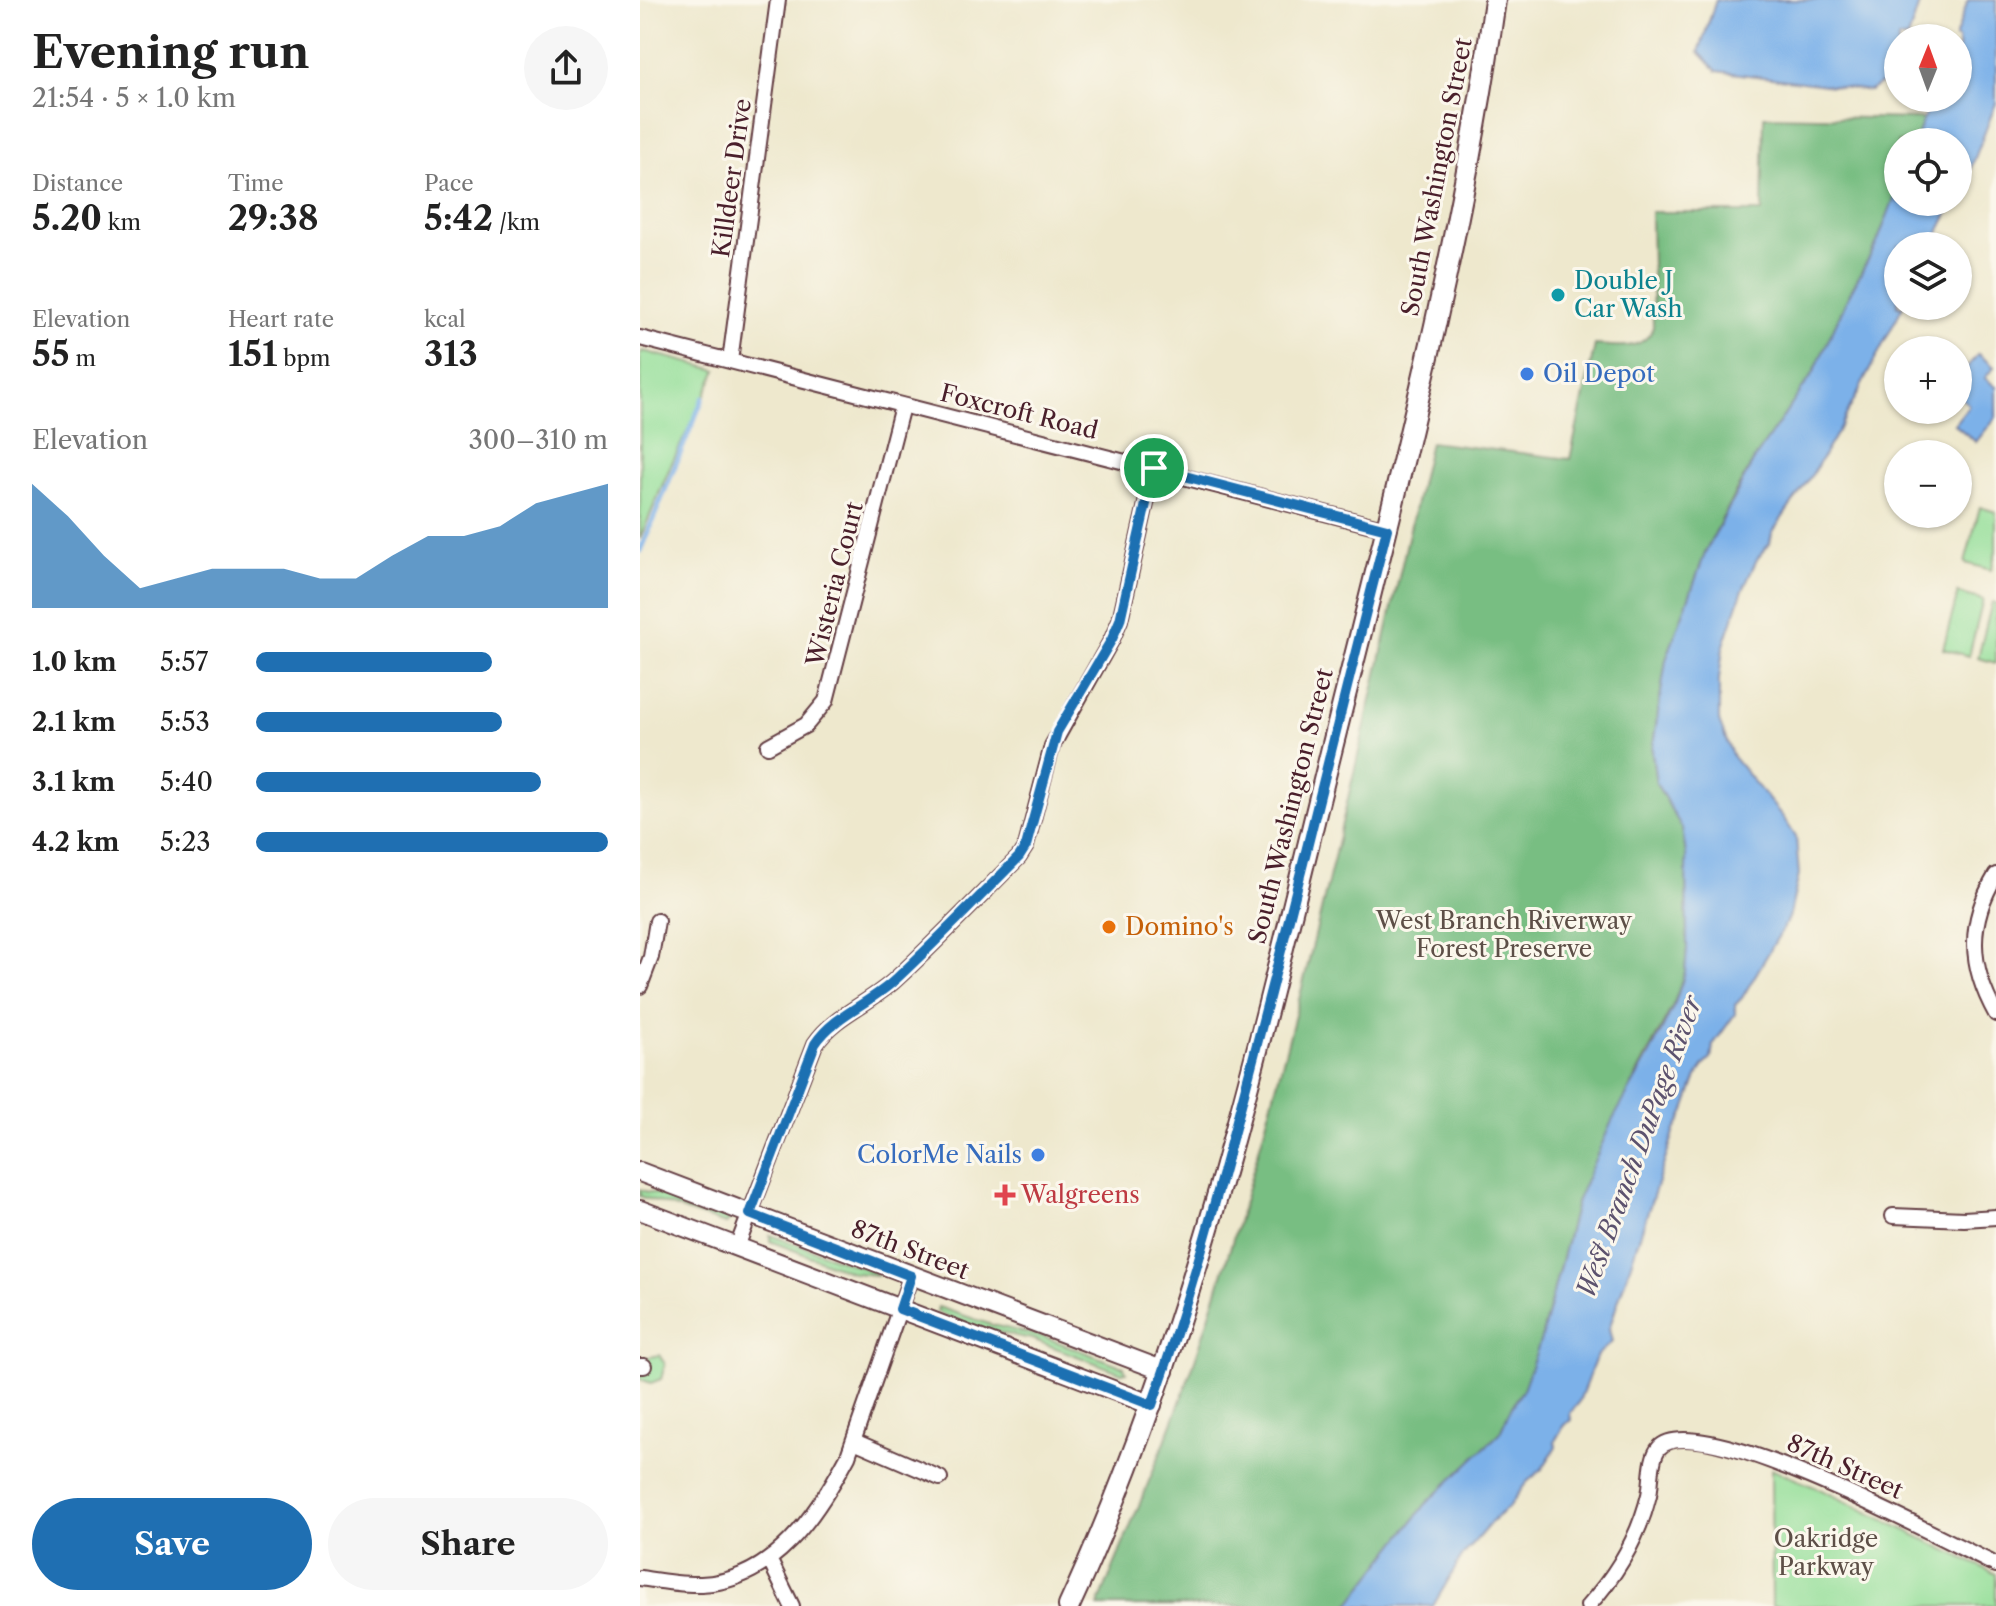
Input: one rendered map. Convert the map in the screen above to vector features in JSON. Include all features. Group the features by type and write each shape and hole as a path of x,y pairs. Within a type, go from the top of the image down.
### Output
{"main road":[{"name":"South Washington Street","path":"1069,1606 1121,1489 1164,1371 1230,1148 1387,529 1459,216 1477,123 1495,0"}],"street":[{"name":"Killdeer Drive","path":"730,361 778,0"},
{"name":"Foxcroft Road","path":"640,338 1387,529"},
{"name":"Wisteria Court","path":"768,746 806,725 826,701 902,406"},
{"path":"737,1247 815,1044 823,1032 895,980 1019,857 1026,846 1057,732 1120,620 1154,468"},
{"path":"1996,875 1977,915 1974,945 1982,982 1996,1014"},
{"path":"640,986 651,957 657,921"},
{"name":"87th Street","path":"640,1172 1164,1371"},
{"path":"640,1210 1152,1405"},
{"path":"1893,1216 1996,1217"},
{"path":"640,1578 705,1584 743,1575 770,1561 800,1530 833,1484 854,1441 911,1276"},
{"name":"87th Street","path":"1588,1606 1610,1579 1632,1543 1649,1494 1656,1451 1666,1442 1691,1439 1774,1461 1996,1565"},
{"path":"854,1441 940,1478"},
{"path":"770,1561 792,1606"}],"green space":[{"name":"West Branch Riverway Forest Preserve","path":"1764,116 1924,119 1920,128 1884,128 1884,216 1887,216 1877,243 1814,372 1755,458 1734,495 1706,551 1666,660 1652,752 1656,783 1682,828 1686,854 1685,972 1674,1003 1577,1200 1535,1362 1523,1389 1500,1433 1426,1504 1348,1606 1098,1606 1189,1378 1267,1122 1325,896 1430,442 1570,459 1595,345 1637,344 1649,335 1653,327 1651,212 1762,212"},
{"path":"643,351 717,370 671,465 640,539 640,355"},
{"path":"1980,507 1996,512 1996,551 1991,570 1965,563"},
{"path":"1958,593 1983,600 1969,656 1943,649"},
{"path":"1992,602 1996,603 1996,663 1978,658"},
{"path":"640,1190 688,1201 728,1216 730,1220 726,1224 640,1196"},
{"path":"770,1235 878,1275 854,1273 770,1241"},
{"path":"938,1307 992,1325 1044,1337 1124,1367 1126,1372 1032,1339 977,1328 937,1312"},
{"path":"659,1355 665,1364 661,1379 651,1383 640,1379 640,1359"},
{"name":"Oakridge Parkway","path":"1771,1469 1822,1490 1996,1574 1996,1606 1772,1606"}],"water":[{"path":"1716,0 1918,0 1919,4 1913,24 1884,24 1884,81 1870,91 1717,71 1699,52"},
{"path":"1968,0 1996,0 1996,103 1972,165 1972,128 1920,128 1926,112 1972,112 1972,24 1960,24"},
{"name":"West Branch DuPage River","path":"1887,216 1947,216 1939,232 1884,232 1884,320 1896,320 1887,336 1884,336 1884,342 1840,427 1772,533 1770,543 1757,559 1723,648 1719,721 1733,757 1796,837 1799,875 1789,918 1735,1005 1735,1014 1713,1045 1711,1059 1699,1074 1675,1130 1609,1329 1612,1342 1597,1355 1578,1404 1570,1413 1571,1420 1564,1425 1555,1441 1556,1447 1542,1469 1463,1555 1433,1606 1348,1606 1426,1504 1500,1433 1523,1389 1542,1336 1577,1200 1612,1121 1675,1003 1685,972 1687,948 1686,854 1682,828 1656,783 1652,752 1666,660 1706,551 1755,458 1814,372"},
{"path":"1978,354 1994,367 1985,378 1996,387 1996,417 1976,442 1954,424 1972,424 1972,361"}],"waterway":[{"path":"640,551 703,398"}],"place":[{"name":"Double J Car Wash","path":"1558,295"},
{"name":"Oil Depot","path":"1527,374"},
{"name":"Domino's","path":"1109,927"},
{"name":"ColorMe Nails","path":"1038,1155"},
{"name":"Walgreens","path":"1005,1195"}],"route":[{"path":"1154,468 1387,529 1216,1201 1152,1405 900,1309 911,1276 750,1214 815,1044 823,1032 895,980 1019,857 1026,846 1057,732 1120,620 1154,468"}]}
